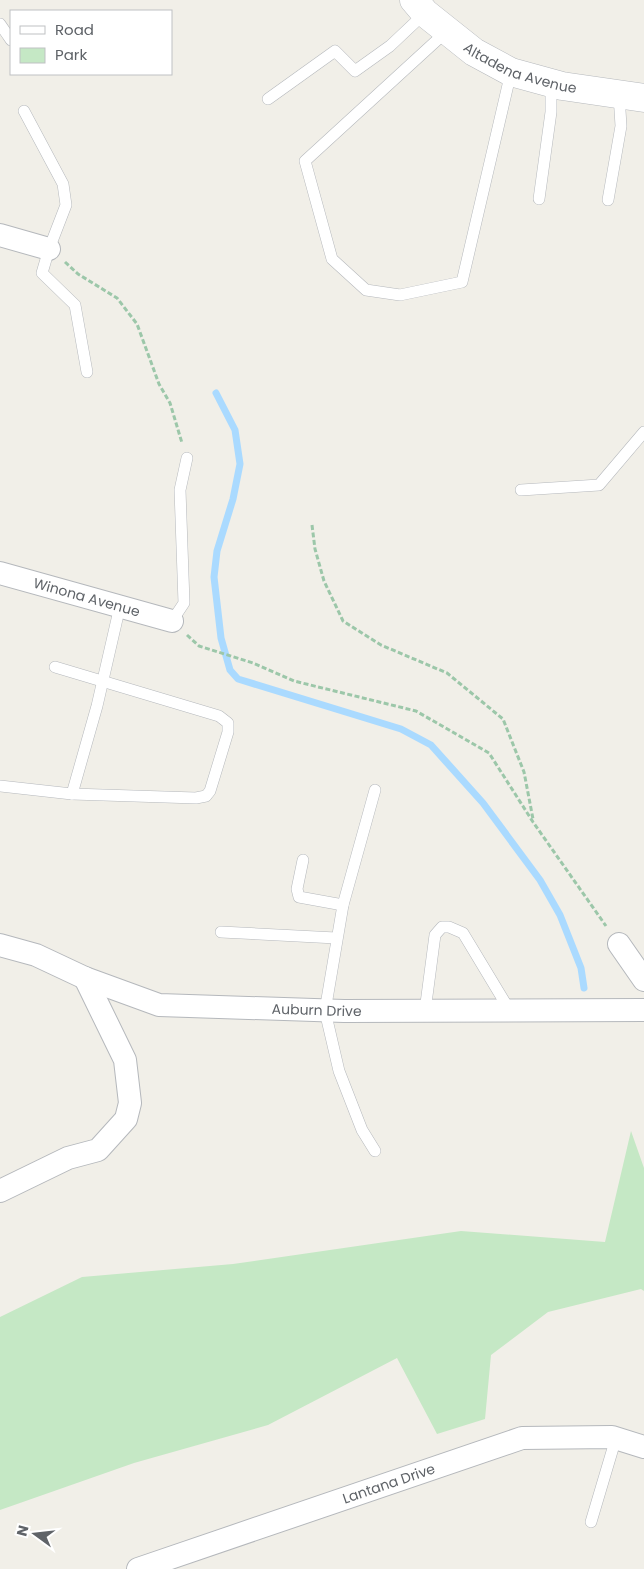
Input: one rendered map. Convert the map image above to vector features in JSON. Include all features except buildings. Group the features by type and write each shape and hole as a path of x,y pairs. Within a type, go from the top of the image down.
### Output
{"street":[{"name":"Altadena Avenue","path":"419,7 474,52 511,72 551,83 632,96"},
{"path":"0,235 49,248"},
{"name":"Winona Avenue","path":"0,573 172,621"},
{"path":"619,944 644,980"},
{"name":"Auburn Drive","path":"0,945 36,955 85,978 159,1005 325,1011 644,1010"},
{"path":"0,1191 68,1158 98,1150 126,1119 130,1103 125,1060 85,978"},
{"name":"Lantana Drive","path":"138,1569 522,1438 612,1437 644,1447"}],"lane":[{"path":"268,99 335,52 355,71 390,46 419,7"},
{"path":"0,24 10,39"},
{"path":"447,31 305,161 332,259 366,290 400,295 462,282 511,72"},
{"path":"538,199 551,112 551,83"},
{"path":"608,200 621,126 632,96"},
{"path":"24,111 63,184 66,205 49,248 42,274 75,305 86,372"},
{"path":"521,490 598,485 644,432"},
{"path":"172,621 184,603 180,490 187,458"},
{"path":"72,794 120,606"},
{"path":"0,786 72,794 196,798 206,796 210,791 228,732 228,723 219,716 55,667"},
{"path":"375,790 343,905 325,1011 339,1071 362,1130 375,1151"},
{"path":"303,860 297,889 299,897 343,905"},
{"path":"426,1011 435,935 442,927 449,927 463,933 510,1011"},
{"path":"221,932 336,938"},
{"path":"591,1522 616,1438"}],"path":[{"path":"49,248 78,274 117,298 137,324 159,384 170,403 187,458"},
{"path":"312,524 315,549 324,581 343,621 381,645 447,673 503,719 524,772 533,822"},
{"path":"172,621 199,646 252,663 294,681 416,711 489,753 533,822 619,944"}],"green space":[{"path":"631,1131 644,1168 644,1291 641,1289 548,1312 491,1355 485,1419 437,1434 397,1358 268,1425 134,1463 0,1510 0,1317 82,1277 233,1264 461,1231 605,1242"}],"waterway":[{"path":"216,393 235,430 240,464 233,499 217,551 214,577 221,638 230,670 238,679 401,729 431,745 483,803 540,880 560,915 581,968 584,988"}]}
